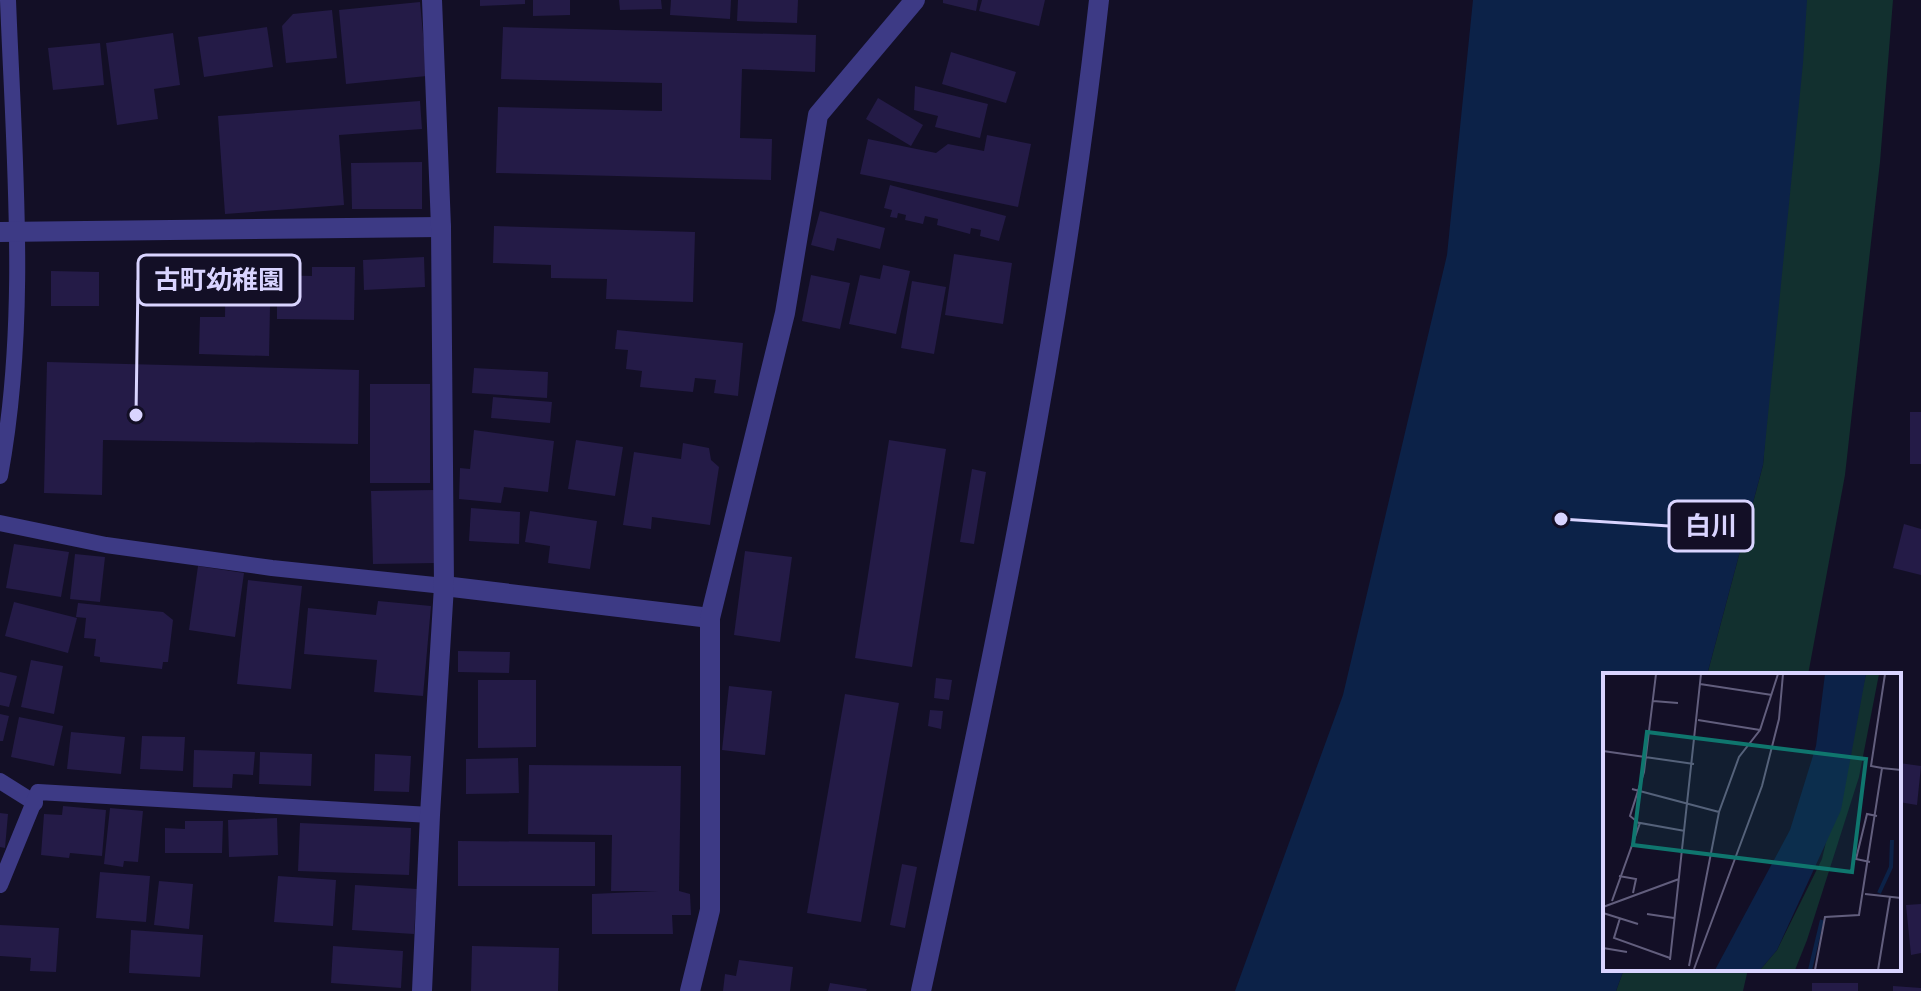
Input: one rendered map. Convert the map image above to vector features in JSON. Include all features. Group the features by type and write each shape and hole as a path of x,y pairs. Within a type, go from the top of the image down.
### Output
{"street":[{"path":"422,991 444,586 441,227 432,0"},
{"path":"690,991 710,910 710,618 785,313 818,115 915,0"},
{"path":"921,991 982,716 1051,347 1099,0"},
{"path":"9,232 441,227"},
{"path":"444,586 710,618"}],"lane":[{"path":"0,476 15,346 9,232 8,0"},
{"path":"0,523 121,547 272,568 444,586"},
{"path":"0,781 35,803"},
{"path":"0,885 38,792 430,815"}],"green space":[{"path":"1798,0 1893,0 1880,162 1845,475 1808,673 1708,673 1763,465"},
{"path":"1623,971 1748,971 1743,991 1616,991"}],"water":[{"path":"1473,0 1807,0 1763,465 1708,673 1603,673 1603,971 1623,971 1616,991 1235,991 1343,695 1447,255"}],"building":[{"path":"480,0 525,0 525,4 480,6"},
{"path":"533,0 570,0 570,15 533,16"},
{"path":"619,0 661,0 662,9 620,10"},
{"path":"671,0 731,0 730,19 670,15"},
{"path":"738,0 798,0 797,23 737,21"},
{"path":"943,0 978,0 976,11 943,3"},
{"path":"982,0 1045,0 1039,26 979,11"},
{"path":"420,2 427,76 346,84 339,10"},
{"path":"332,10 337,58 286,63 282,26 293,14"},
{"path":"267,27 273,67 204,77 198,37"},
{"path":"503,27 816,35 815,72 742,69 740,138 772,139 771,180 496,173 498,107 662,111 662,83 501,79"},
{"path":"173,33 180,85 154,89 158,119 117,125 106,43"},
{"path":"100,43 104,85 53,90 48,48"},
{"path":"951,52 1016,72 1006,103 942,84"},
{"path":"915,86 988,104 980,138 935,127 938,116 914,110"},
{"path":"878,98 923,125 911,146 866,119"},
{"path":"420,101 422,129 339,135 344,205 225,214 218,116"},
{"path":"987,135 1031,144 1018,207 860,174 868,139 936,153 948,144 984,151"},
{"path":"422,162 422,209 352,209 351,163"},
{"path":"890,185 1006,216 999,241 980,236 981,230 971,228 970,234 937,225 938,219 925,216 923,224 905,220 906,215 898,213 897,218 890,217 892,210 884,208"},
{"path":"820,211 885,228 880,249 837,238 834,251 811,245"},
{"path":"494,226 695,232 693,302 606,299 607,279 551,278 551,265 493,263"},
{"path":"954,254 1012,263 1003,324 945,315"},
{"path":"226,255 271,256 269,356 199,354 200,317 225,317"},
{"path":"424,257 425,287 364,290 363,260"},
{"path":"883,265 910,271 896,334 849,324 860,275 880,279"},
{"path":"312,267 355,267 354,320 277,319 277,275 312,276"},
{"path":"51,271 99,272 99,306 51,306"},
{"path":"811,275 850,283 840,329 802,321"},
{"path":"912,281 946,287 934,354 901,348"},
{"path":"617,330 743,343 738,396 714,393 716,380 695,378 693,392 640,387 642,371 626,369 628,350 615,349"},
{"path":"47,362 359,370 358,444 103,440 102,495 44,493"},
{"path":"474,368 548,372 547,398 472,393"},
{"path":"370,384 430,384 430,483 370,483"},
{"path":"493,397 552,402 550,423 491,418"},
{"path":"1910,412 1921,412 1921,464 1910,464"},
{"path":"474,430 554,441 548,492 504,487 501,503 459,499 460,468 470,469"},
{"path":"576,440 623,447 615,496 568,489"},
{"path":"889,440 946,449 912,667 855,658"},
{"path":"683,443 709,448 711,460 719,467 710,525 652,517 651,529 623,525 634,452 681,459"},
{"path":"972,469 986,472 974,544 960,542"},
{"path":"435,490 436,563 373,564 371,491"},
{"path":"471,508 520,512 519,544 469,541"},
{"path":"530,511 597,521 590,569 548,563 550,546 525,542"},
{"path":"1904,524 1921,529 1921,575 1893,568"},
{"path":"14,544 69,552 61,597 6,588"},
{"path":"745,551 792,557 780,642 734,635"},
{"path":"75,554 105,557 100,602 70,599"},
{"path":"198,566 244,573 235,637 189,630"},
{"path":"248,580 302,586 291,689 237,684"},
{"path":"378,601 431,606 423,696 374,692 377,660 304,654 308,608 376,615"},
{"path":"14,602 77,618 68,653 5,636"},
{"path":"78,603 163,612 173,620 168,662 163,662 162,669 100,662 100,657 94,656 96,639 84,638 86,618 76,617"},
{"path":"458,651 510,652 509,673 458,672"},
{"path":"31,660 63,666 54,714 21,707"},
{"path":"0,672 17,676 9,707 0,705"},
{"path":"936,678 952,680 949,700 934,698"},
{"path":"478,680 536,680 536,747 478,748"},
{"path":"729,686 772,691 765,755 722,750"},
{"path":"845,694 899,703 861,922 807,913"},
{"path":"930,710 943,711 941,729 928,726"},
{"path":"0,714 9,716 3,741 0,741"},
{"path":"19,717 63,726 54,766 11,757"},
{"path":"71,732 125,737 121,774 67,769"},
{"path":"142,736 185,737 183,771 140,769"},
{"path":"194,750 255,752 253,775 233,774 232,788 193,787"},
{"path":"260,752 312,754 311,786 259,784"},
{"path":"375,754 411,756 409,792 374,791"},
{"path":"518,758 519,793 466,794 466,759"},
{"path":"1901,763 1921,766 1917,805 1901,802"},
{"path":"529,765 681,766 679,891 690,894 691,915 672,915 673,934 592,934 592,894 658,891 611,891 612,835 528,834"},
{"path":"63,806 106,810 102,856 70,853 69,858 41,855 44,814 62,815"},
{"path":"110,808 143,811 138,862 124,861 123,867 104,864"},
{"path":"0,813 8,814 5,848 0,847"},
{"path":"277,818 278,855 229,857 228,820"},
{"path":"185,821 223,821 222,853 165,853 165,828 185,829"},
{"path":"300,823 411,828 409,875 298,871"},
{"path":"458,841 595,842 595,886 458,886"},
{"path":"902,864 917,867 905,928 890,925"},
{"path":"100,872 150,876 146,922 96,918"},
{"path":"278,876 336,880 333,926 274,922"},
{"path":"159,881 193,884 189,929 154,925"},
{"path":"355,885 417,889 414,934 352,930"},
{"path":"1921,904 1921,953 1911,955 1906,905"},
{"path":"0,925 59,928 56,972 30,971 31,958 0,956"},
{"path":"131,930 203,935 200,977 129,973"},
{"path":"333,946 403,951 401,988 331,983"},
{"path":"472,946 559,948 558,991 471,991"},
{"path":"739,960 793,967 790,991 723,991 725,974 736,976"},
{"path":"830,983 867,989 828,991"},
{"path":"1812,983 1858,983 1858,991 1812,991"},
{"path":"1893,986 1921,988 1921,991 1893,991"}],"place":[{"name":"古町幼稚園","path":"136,415"},
{"name":"白川","path":"1561,519"}]}
